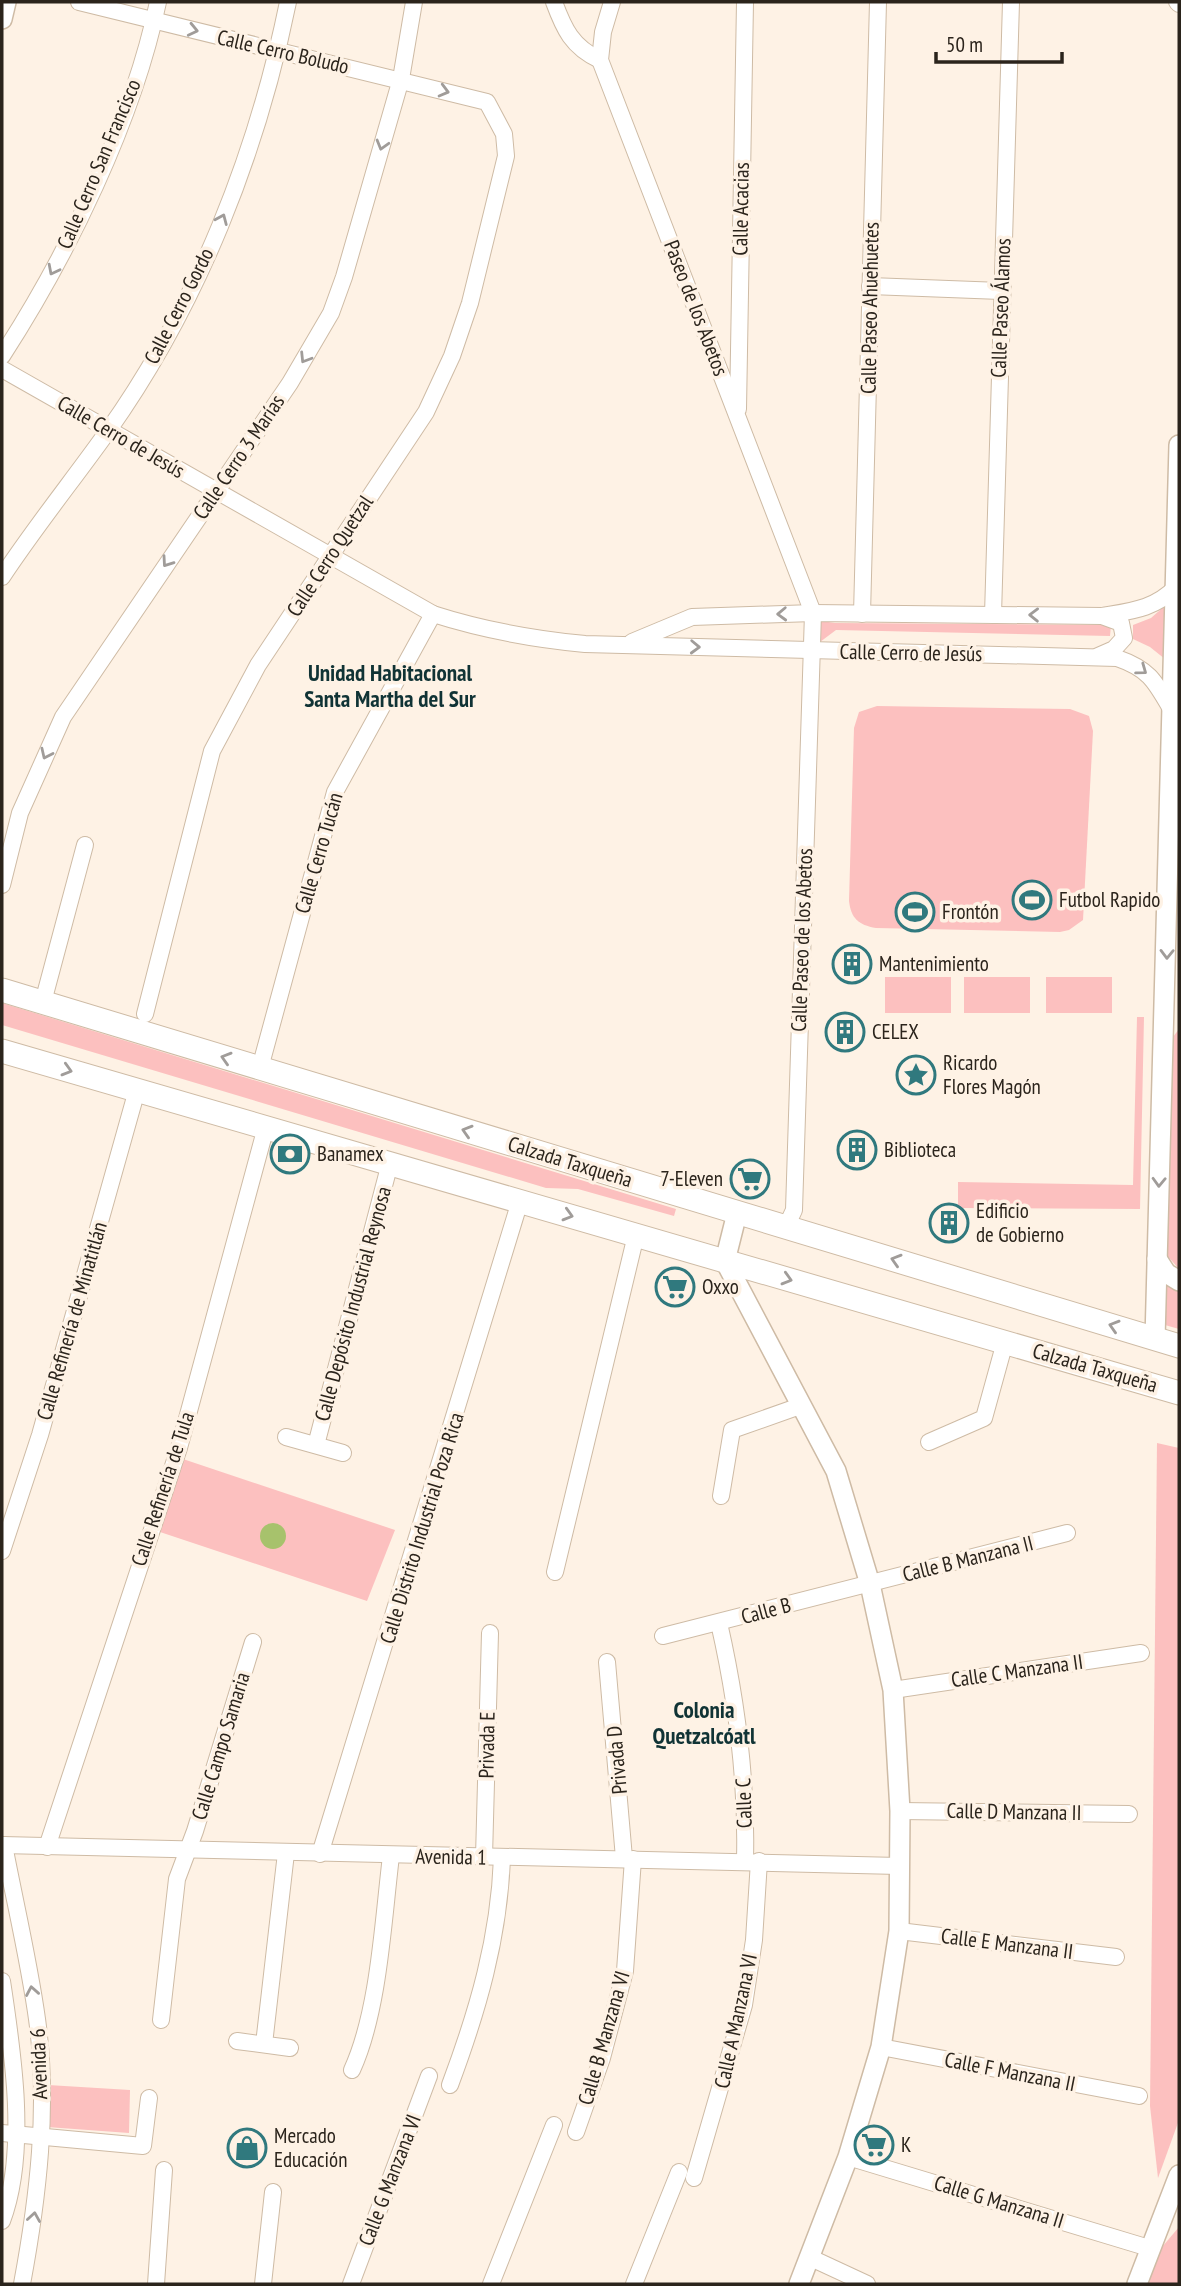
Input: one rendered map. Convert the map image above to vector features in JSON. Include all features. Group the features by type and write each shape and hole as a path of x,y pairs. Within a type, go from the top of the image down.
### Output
{"main road":[{"name":"Calzada Taxqueña","path":"2,990 1179,1346"},
{"name":"Calzada Taxqueña","path":"2,1051 1179,1393"}],"street":[{"path":"2,19 6,2"},
{"name":"Calle Cerro Boludo","path":"79,2 487,102"},
{"name":"Calle Cerro San Francisco","path":"2,356 36,304 87,205 132,89 158,2"},
{"name":"Calle Cerro Gordo","path":"2,577 109,430 159,351 197,276 236,186 278,51 288,2"},
{"name":"Calle Cerro 3 Marías","path":"2,885 20,813 62,718 135,607 290,383 331,313 344,277 401,79 414,2"},
{"path":"554,2 565,31 580,51 600,60"},
{"name":"Paseo de los Abetos","path":"612,2 603,32 600,60 813,613"},
{"name":"Calle Acacias","path":"738,416 745,2"},
{"name":"Calle Paseo Ahuehuetes","path":"862,614 878,2"},
{"name":"Calle Paseo Álamos","path":"993,615 1011,2"},
{"name":"Calle Cerro Quetzal","path":"145,1014 212,751 258,665 426,412 452,356 495,210 506,156 504,134 487,102"},
{"path":"870,286 1001,291"},
{"name":"Calle Cerro de Jesús","path":"2,369 433,614 478,629 535,639 627,645 1117,658 1140,666 1155,681 1171,709"},
{"path":"1155,1339 1179,445"},
{"name":"Calle Cerro de Jesús","path":"627,645 692,617 813,613 1102,616 1147,608 1164,599 1176,587"},
{"name":"Calle Paseo de los Abetos","path":"786,1227 794,1210 813,613"},
{"name":"Calle Cerro Tucán","path":"260,1068 335,792 433,614"},
{"path":"1096,657 1114,649 1124,638 1121,623 1102,616"},
{"path":"43,1002 85,845"},
{"path":"1169,866 1179,885"},
{"path":"1165,1024 1179,1009"},
{"name":"Calle Refinería de Minatitlán","path":"2,1551 40,1436 137,1090"},
{"name":"Calle Refinería de Tula","path":"47,1847 178,1448 266,1127"},
{"name":"Calle Depósito Industrial Reynosa","path":"316,1445 390,1163"},
{"name":"Calle Distrito Industrial Poza Rica","path":"320,1854 520,1201"},
{"path":"737,1213 725,1261 836,1471 870,1584 893,1690 900,1811 899,1931 881,2047 848,2157 799,2284"},
{"path":"555,1572 636,1235"},
{"path":"1157,1259 1166,1273 1179,1281"},
{"path":"929,1442 984,1418 1005,1342"},
{"path":"721,1496 732,1430 800,1406"},
{"name":"Calle Depósito Industrial Reynosa","path":"286,1437 343,1452"},
{"name":"Calle B Manzana II","path":"870,1584 1067,1533"},
{"name":"Calle B","path":"663,1636 870,1584"},
{"name":"Calle C","path":"719,1623 733,1684 752,1860"},
{"name":"Privada E","path":"484,1857 489,1633"},
{"name":"Calle Campo Samaria","path":"161,2020 177,1880 253,1642"},
{"name":"Calle C Manzana II","path":"893,1690 1141,1653"},
{"name":"Privada D","path":"607,1662 629,1858"},
{"name":"Calle D Manzana II","path":"900,1811 1129,1814"},
{"name":"Avenida 1","path":"3,1845 391,1856 752,1860 899,1866"},
{"name":"Avenida 6","path":"3,1845 37,2021 42,2136 37,2197 22,2284"},
{"path":"264,2044 286,1853"},
{"path":"352,2070 361,2050 379,1956 391,1856"},
{"path":"450,2085 475,2018 494,1943 502,1858"},
{"name":"Calle B Manzana VI","path":"576,2132 602,2058 625,1970 629,1858"},
{"name":"Calle A Manzana VI","path":"634,2284 686,2175 744,2005 754,1940 752,1860"},
{"name":"Calle E Manzana II","path":"899,1931 1116,1957"},
{"name":"Avenida 6","path":"2,1981 13,2057 8,2133 10,2200 2,2221"},
{"path":"237,2041 290,2048"},
{"name":"Calle F Manzana II","path":"881,2047 1139,2096"},
{"name":"Calle G Manzana VI","path":"351,2284 429,2076"},
{"path":"8,2133 143,2146 149,2098"},
{"path":"491,2284 554,2125"},
{"name":"Calle G Manzana II","path":"848,2157 1149,2248"},
{"path":"156,2284 164,2170"},
{"path":"1137,2284 1179,2175"},
{"path":"263,2284 273,2192"},
{"path":"811,2258 867,2284"}],"shaded area":[{"path":"1167,604 1165,659 1150,647 1133,639 1133,625 1151,618"},
{"path":"815,620 835,623 1111,625 1110,636 836,630 816,645"},
{"path":"877,706 1070,709 1089,716 1093,731 1083,920 1069,930 1060,932 876,928 857,920 849,901 854,728 859,712"},
{"path":"885,977 951,977 951,1013 885,1013"},
{"path":"964,977 1030,977 1030,1013 964,1013"},
{"path":"1046,977 1112,977 1112,1013 1046,1013"},
{"path":"2,1003 676,1209 674,1216 578,1189 546,1188 2,1025"},
{"path":"1137,1017 1144,1017 1140,1209 958,1208 958,1182 1133,1185"},
{"path":"1179,1029 1179,1269 1165,1253 1173,1037"},
{"path":"1167,1285 1179,1292 1179,1329 1165,1325"},
{"path":"1157,1443 1179,1448 1179,2120 1158,2178 1150,2106"},
{"path":"180,1458 395,1530 367,1601 154,1530"},
{"path":"273,1523 282,1527 286,1536 282,1545 273,1549 264,1545 260,1536 264,1527"},
{"path":"48,2085 130,2090 129,2133 47,2127"},
{"path":"1179,2227 1179,2284 1148,2284 1157,2253"}],"place":[{"name":"Futbol Rapido","path":"1032,900"},
{"name":"Frontón","path":"915,912"},
{"name":"Mantenimiento","path":"852,964"},
{"name":"CELEX","path":"845,1032"},
{"name":"Ricardo Flores Magón","path":"916,1075"},
{"name":"Biblioteca","path":"857,1150"},
{"name":"Banamex","path":"290,1154"},
{"name":"7-Eleven","path":"750,1179"},
{"name":"Edificio de Gobierno","path":"949,1223"},
{"name":"Oxxo","path":"675,1287"},
{"name":"K","path":"874,2145"},
{"name":"Mercado Educación","path":"247,2148"}],"district":[{"name":"Unidad Habitacional Santa Martha del Sur","path":"390,686"},
{"name":"Colonia Quetzalcóatl","path":"704,1723"}]}
